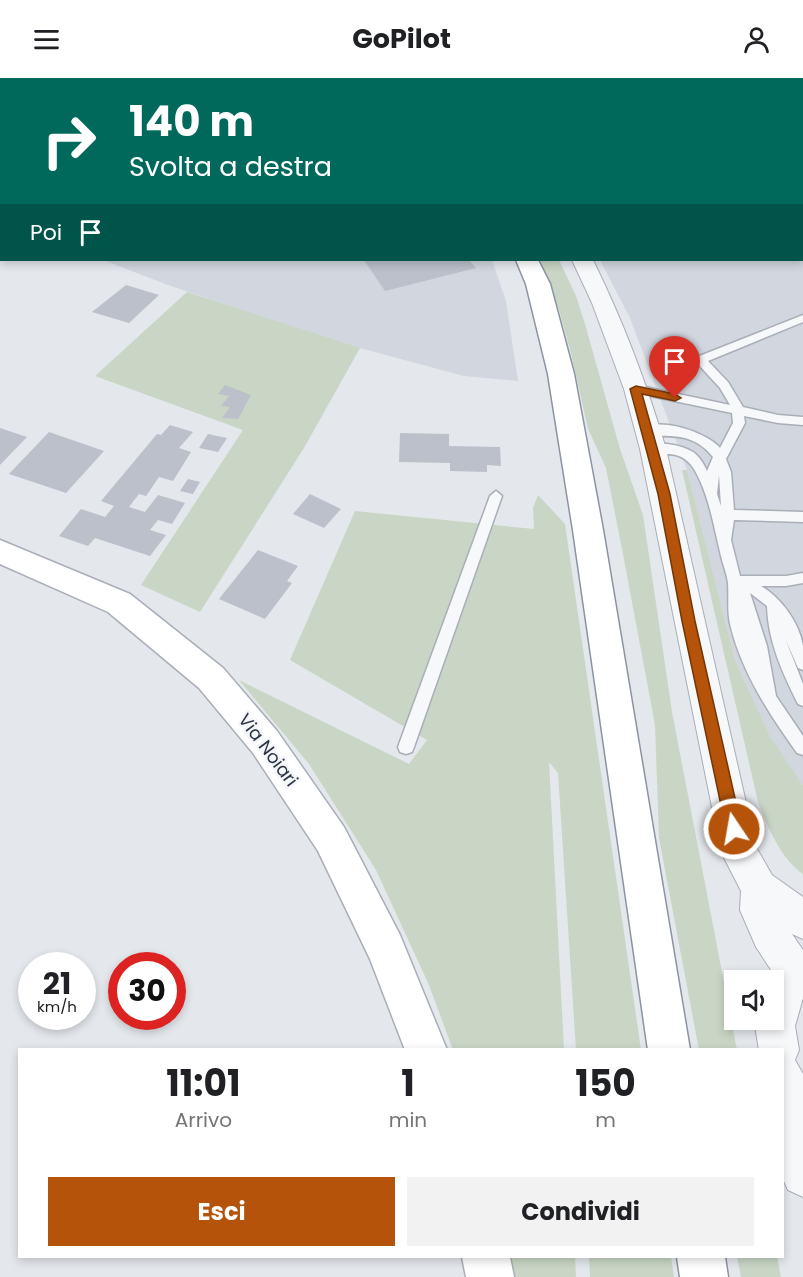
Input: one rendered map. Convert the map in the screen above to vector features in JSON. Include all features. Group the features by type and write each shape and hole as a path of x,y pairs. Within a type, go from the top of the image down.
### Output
{"main road":[{"path":"527,261 538,284 563,385 588,530 669,1048"},
{"name":"Via Noiari","path":"0,551 120,603 211,678 265,742 332,838 386,949 425,1048"},
{"path":"486,1258 490,1277"},
{"path":"701,1258 704,1277"}],"street":[{"path":"582,261 603,303 636,389 650,440 664,494 688,621 739,852 759,888 803,920"},
{"path":"759,888 759,910 766,926 801,975 788,982 776,1026 779,1048"},
{"path":"784,1082 790,1124 803,1175"}],"lane":[{"path":"711,500 711,480 720,457 739,423 736,403 724,385 700,360 803,318"},
{"path":"636,389 778,419 803,421"},
{"path":"650,440 679,430 711,444 720,457 728,477 726,542"},
{"path":"650,440 691,456 702,474 726,542 735,580 732,598 747,654 756,676 803,748"},
{"path":"406,747 496,496"},
{"path":"728,514 803,517"},
{"path":"735,580 786,581 803,578"},
{"path":"735,580 757,589 774,604 786,619 803,664"},
{"path":"774,604 776,636 803,699"}],"shaded area":[{"path":"106,261 492,261 506,301 518,381 464,376 330,340 168,285"},
{"path":"601,261 803,261 803,785 769,734 735,660 687,470 630,318"}],"green space":[{"path":"540,261 559,261 576,296 620,449 643,515 672,712 724,982 724,1030 733,1030 737,1048 699,1048 659,838 655,725 606,468 588,429 559,310"},
{"path":"187,292 360,348 304,448 200,612 141,585 243,430 95,376"},
{"path":"682,470 687,470 735,660 769,734 803,785 803,874 781,851 758,802"},
{"path":"538,495 565,524 641,1048 576,1048 558,773 549,762 564,1048 452,1048 429,985 376,870 309,764 239,680 409,764 427,740 290,660 355,511 534,529 533,508"},
{"path":"507,1258 575,1258 576,1277 511,1277"},
{"path":"589,1258 671,1258 674,1277 590,1277"},
{"path":"737,1258 777,1258 781,1277 741,1277"}],"building":[{"path":"365,261 470,261 476,268 385,291"},
{"path":"126,285 159,295 129,323 92,312"},
{"path":"225,385 251,395 238,419 222,418 230,407 221,406 229,396 218,394"},
{"path":"170,425 193,432 179,448 191,452 173,481 159,477 146,496 139,494 129,507 145,512 158,495 185,503 172,524 158,520 150,530 166,535 150,556 95,538 88,546 59,536 81,509 105,517 114,506 101,501 157,434 161,435"},
{"path":"0,428 27,437 0,465"},
{"path":"49,432 104,451 66,493 9,474"},
{"path":"400,433 449,434 449,446 500,447 501,466 487,465 487,472 450,471 450,463 399,462"},
{"path":"208,434 227,438 218,452 199,448"},
{"path":"188,479 200,482 193,494 180,491"},
{"path":"310,494 341,509 324,528 293,514"},
{"path":"258,550 298,566 287,581 292,583 265,619 219,599"}],"route":[{"path":"675,398 636,389 664,494 688,621 734,829"}]}
